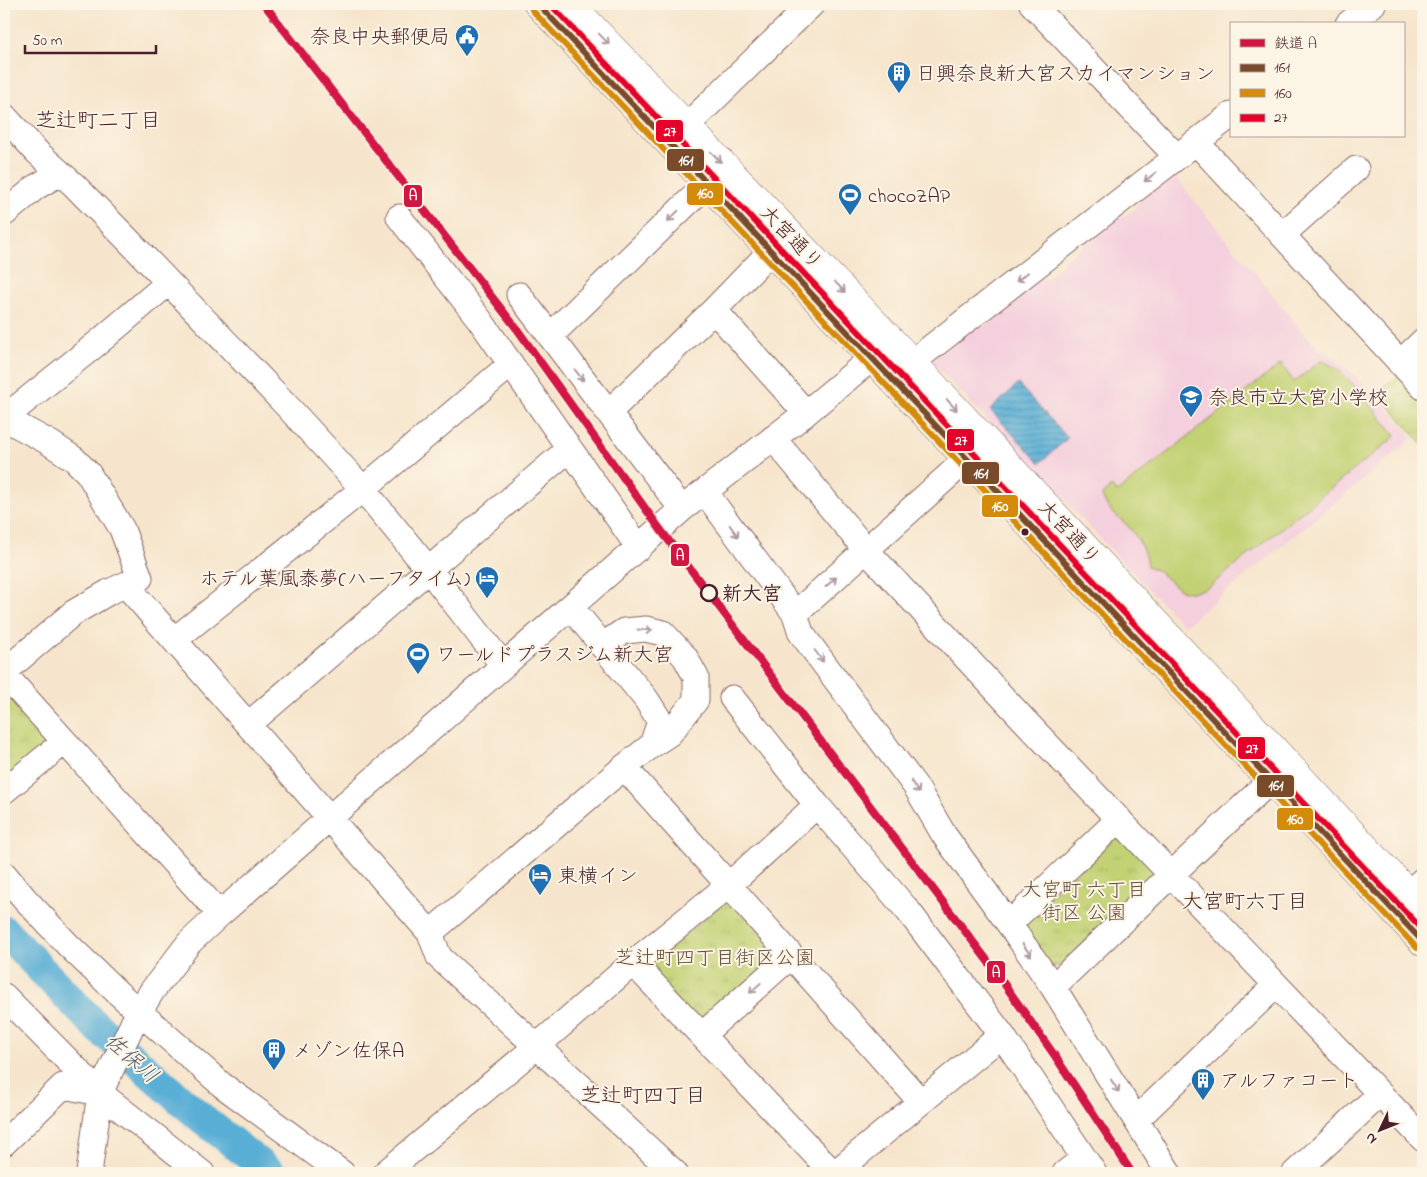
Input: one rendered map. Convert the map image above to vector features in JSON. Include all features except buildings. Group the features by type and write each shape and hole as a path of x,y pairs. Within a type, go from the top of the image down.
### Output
{"highway":[{"name":"大宮通り","path":"538,4 678,134 910,360 1412,898 1423,942"},
{"name":"大宮通り","path":"570,4 678,134 708,183 771,251 1272,780 1412,898"}],"street":[{"path":"678,134 812,4"},
{"path":"1032,4 1176,157"},
{"path":"1350,22 1373,4"},
{"path":"4,116 38,153 127,239 287,406 363,489 503,665"},
{"path":"89,1173 104,1086 137,1015 152,991 188,943 682,510 806,413 872,358 910,360 920,356 1230,116"},
{"path":"1196,142 1423,387"},
{"path":"1282,235 1356,169"},
{"path":"4,214 36,186 60,173"},
{"path":"550,336 708,183"},
{"path":"399,218 480,320 639,548"},
{"path":"608,412 714,310 771,251"},
{"path":"168,283 100,341 4,418 50,443 74,459 88,473 122,529 140,578 108,592 73,613 4,673 220,914"},
{"path":"519,295 682,510"},
{"path":"714,310 806,413"},
{"path":"1400,363 1423,341"},
{"path":"174,640 363,489 511,364"},
{"path":"773,438 866,550 1018,713 1423,1139"},
{"path":"249,724 569,449"},
{"path":"795,614 968,458"},
{"path":"705,492 795,614 801,633 916,787 944,835 1053,987 1169,1173"},
{"path":"126,585 430,933 439,957 675,1173"},
{"path":"571,607 646,699 660,721 652,745"},
{"path":"430,933 624,767 670,733 696,700 696,677 685,657 663,633 646,629 624,631 602,646"},
{"path":"732,698 817,804 909,912 1002,1035 1081,1168"},
{"path":"4,791 64,742"},
{"path":"624,767 920,1102"},
{"path":"1053,987 1272,780"},
{"path":"384,1173 536,1047 633,963 729,885 817,804"},
{"path":"1009,924 1119,819"},
{"path":"4,874 25,899 137,1015 222,1085 342,1173"},
{"path":"702,1035 791,956"},
{"path":"633,963 834,1173 1002,1035"},
{"path":"1136,1120 1276,985"},
{"path":"8,1010 104,1086 202,1173"},
{"path":"4,1143 63,1086 104,1086"},
{"path":"1294,1173 1380,1094"}],"shaded area":[{"name":"奈良市立大宮小学校","path":"1174,175 1297,326 1317,347 1343,365 1378,398 1414,438 1184,626 931,361 976,326 982,328 996,317 996,311 1040,279 1047,278 1063,264 1065,259 1119,218 1124,217 1136,208 1137,202"}],"green space":[{"path":"1322,360 1339,370 1355,386 1396,436 1210,586 1198,591 1189,592 1182,590 1156,570 1147,566 1137,537 1108,507 1102,495 1111,487 1117,492 1281,364 1294,382"},
{"path":"1401,374 1423,398 1423,445 1377,392"},
{"path":"4,684 49,742 4,780"},
{"name":"大宮町 六丁目 街区 公園","path":"1122,833 1154,866 1154,877 1059,966 1047,966 1020,928 1022,918"},
{"name":"芝辻町四丁目街区公園","path":"731,896 781,956 700,1027 647,967"}],"water":[{"path":"1018,384 1068,438 1040,463 990,410"}],"waterway":[{"name":"佐保川","path":"4,931 94,1024 199,1116 271,1173"}],"rail line":[{"name":"A","path":"264,4 517,329 660,529 993,968 1055,1056 1132,1173"}],"transit line":[{"name":"161","path":"538,4 1423,942"},
{"name":"27","path":"550,4 1423,930"},
{"name":"160","path":"532,10 1417,948"}],"place":[{"name":"奈良中央郵便局","path":"467,57"},
{"name":"日興奈良新大宮スカイマンション","path":"899,94"},
{"name":"chocoZAP","path":"850,216"},
{"name":"奈良市立大宮小学校","path":"1191,418"},
{"name":"新大宮","path":"709,593"},
{"name":"ホテル葉風泰夢(ハーフタイム)","path":"487,599"},
{"name":"ワールドプラスジム新大宮","path":"418,675"},
{"name":"東横イン","path":"540,896"},
{"name":"メゾン佐保A","path":"274,1071"},
{"name":"アルファコート","path":"1203,1101"}],"district":[{"name":"芝辻町二丁目","path":"98,120"},
{"name":"大宮町六丁目","path":"1245,901"},
{"name":"芝辻町四丁目","path":"643,1095"}]}
